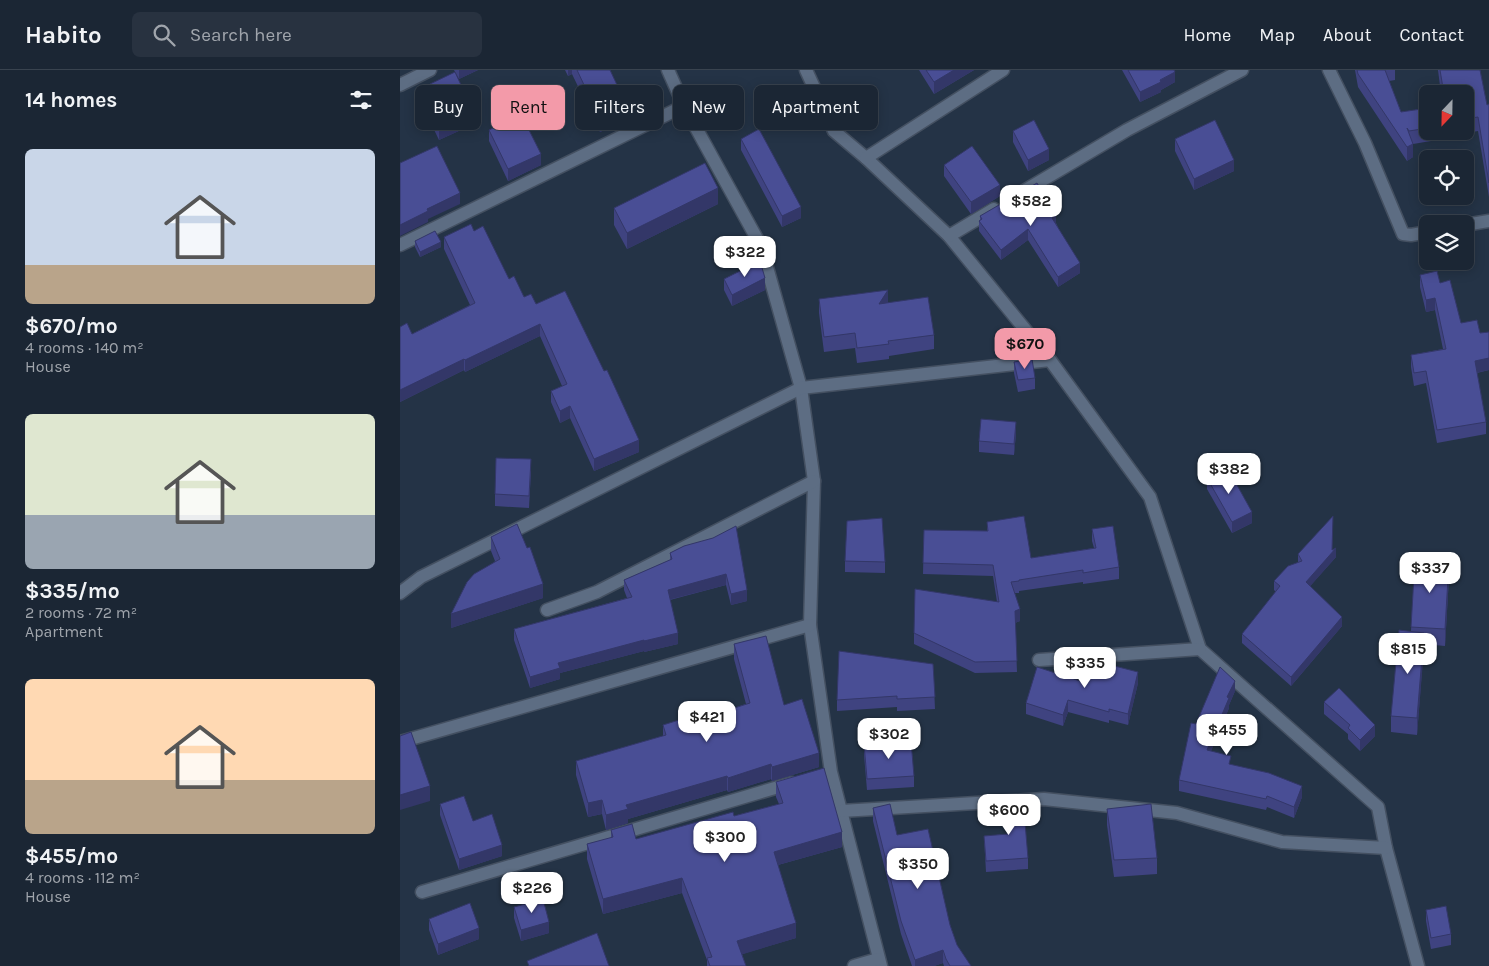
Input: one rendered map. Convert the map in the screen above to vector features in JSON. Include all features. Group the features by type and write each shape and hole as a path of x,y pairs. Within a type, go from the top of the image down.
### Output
{"street":[{"path":"400,85 430,70"},
{"path":"668,70 675,85"},
{"path":"806,70 834,131 866,158 949,236 1050,360 1150,497 1200,649 1378,807 1386,848 1418,966"},
{"path":"866,158 1002,70"},
{"path":"949,236 1127,130 1242,70"},
{"path":"1329,70 1365,143 1403,234 1419,233"},
{"path":"400,245 673,111"},
{"path":"697,130 761,246 801,388 814,481 810,625 826,773 841,811 880,963 854,966"},
{"path":"1474,224 1489,221"},
{"path":"400,593 421,577 801,388 1050,360"},
{"path":"547,610 598,592 814,481"},
{"path":"400,742 810,625"},
{"path":"1039,660 1200,649"},
{"path":"422,892 802,780"},
{"path":"841,811 1044,799 1177,813 1282,842 1386,848"}],"building":[{"path":"577,70 610,70 617,85 584,85"},
{"path":"926,70 954,70 934,82"},
{"path":"1128,70 1174,70 1175,72 1160,80 1161,82 1140,92"},
{"path":"1357,70 1385,70 1401,112 1419,109 1419,129 1409,131 1407,128 1413,144 1407,147"},
{"path":"1440,70 1480,70 1487,105 1489,104 1489,183 1478,117 1474,118 1474,85 1442,85"},
{"path":"455,72 461,85 430,85"},
{"path":"1034,120 1049,149 1028,160 1013,131"},
{"path":"1215,120 1234,160 1194,179 1175,139"},
{"path":"489,130 529,130 541,154 508,169"},
{"path":"760,130 801,207 782,216 741,139"},
{"path":"437,146 460,193 400,225 400,163"},
{"path":"972,146 1000,185 971,202 944,165"},
{"path":"705,163 718,188 627,233 614,208"},
{"path":"1037,183 1056,216 1052,218 1080,263 1058,277 1028,229 1001,250 979,221 982,219 980,216"},
{"path":"471,224 474,231 483,226 509,279 514,276 524,297 531,294 536,304 565,291 604,371 607,370 639,440 594,459 570,406 560,411 551,391 567,384 540,324 400,390 400,327 407,323 412,334 475,303 444,237"},
{"path":"435,231 441,242 420,252 415,241"},
{"path":"760,261 765,278 732,295 724,279"},
{"path":"1437,271 1440,283 1450,280 1461,323 1477,320 1480,333 1489,332 1489,358 1475,361 1486,422 1437,430 1426,371 1414,373 1411,355 1446,349 1435,298 1426,300 1420,275"},
{"path":"888,290 879,304 928,297 934,335 888,341 889,344 857,348 855,333 824,337 819,299"},
{"path":"1032,359 1035,378 1018,380 1014,362"},
{"path":"981,419 1016,422 1014,444 979,441"},
{"path":"496,458 531,459 529,496 495,494"},
{"path":"1227,467 1252,512 1232,522 1207,478"},
{"path":"1024,516 1031,558 1096,548 1092,529 1113,526 1119,567 1083,573 1083,570 1011,582 1020,609 1015,611 1017,661 975,662 914,633 915,589 999,602 993,565 923,563 924,530 988,531 987,522"},
{"path":"1333,516 1332,550 1336,548 1306,582 1342,617 1291,677 1242,634 1280,586 1274,581 1288,566 1302,561 1298,554"},
{"path":"882,518 885,562 845,561 847,521"},
{"path":"517,524 527,548 530,547 543,584 451,614 467,582 474,574 500,559 491,537"},
{"path":"736,526 747,590 731,594 726,574 668,590 678,633 558,663 560,668 530,677 514,629 632,597 624,580 672,559 670,553 684,546 713,538"},
{"path":"1415,559 1449,561 1445,629 1411,627"},
{"path":"1399,630 1424,633 1417,718 1391,716"},
{"path":"766,636 784,705 802,699 819,753 772,767 771,764 728,778 727,776 626,805 628,809 606,815 602,800 588,803 576,761 666,735 663,725 701,713 703,718 750,703 734,644"},
{"path":"839,651 933,664 935,697 897,699 897,696 837,700"},
{"path":"1095,661 1138,672 1128,714 1109,709 1109,712 1068,700 1063,715 1026,703 1037,667 1080,681 1085,665 1093,667"},
{"path":"1220,667 1235,681 1207,750 1231,756 1229,764 1269,773 1302,786 1294,807 1267,796 1266,799 1179,780 1191,723 1196,724"},
{"path":"1339,688 1375,725 1360,740 1348,728 1350,725 1324,702"},
{"path":"411,732 430,786 400,795 400,736"},
{"path":"911,741 914,776 867,779 864,744"},
{"path":"824,768 842,832 774,852 796,923 737,941 746,966 710,966 707,958 712,957 682,878 603,899 587,844 613,837 611,830 632,824 636,839 733,812 734,816 783,803 776,782"},
{"path":"464,796 473,821 492,814 502,845 459,859 440,804"},
{"path":"1023,799 1028,858 986,861 984,836 1008,834 1006,801"},
{"path":"890,804 897,835 928,829 950,925 957,945 971,966 950,966 943,950 915,960 901,921 873,808"},
{"path":"1151,804 1157,858 1114,860 1107,809"},
{"path":"543,899 549,922 521,930 514,907"},
{"path":"470,903 479,928 438,944 429,919"},
{"path":"1446,906 1451,934 1431,938 1426,910"},
{"path":"597,933 609,966 529,966 527,961"}]}
